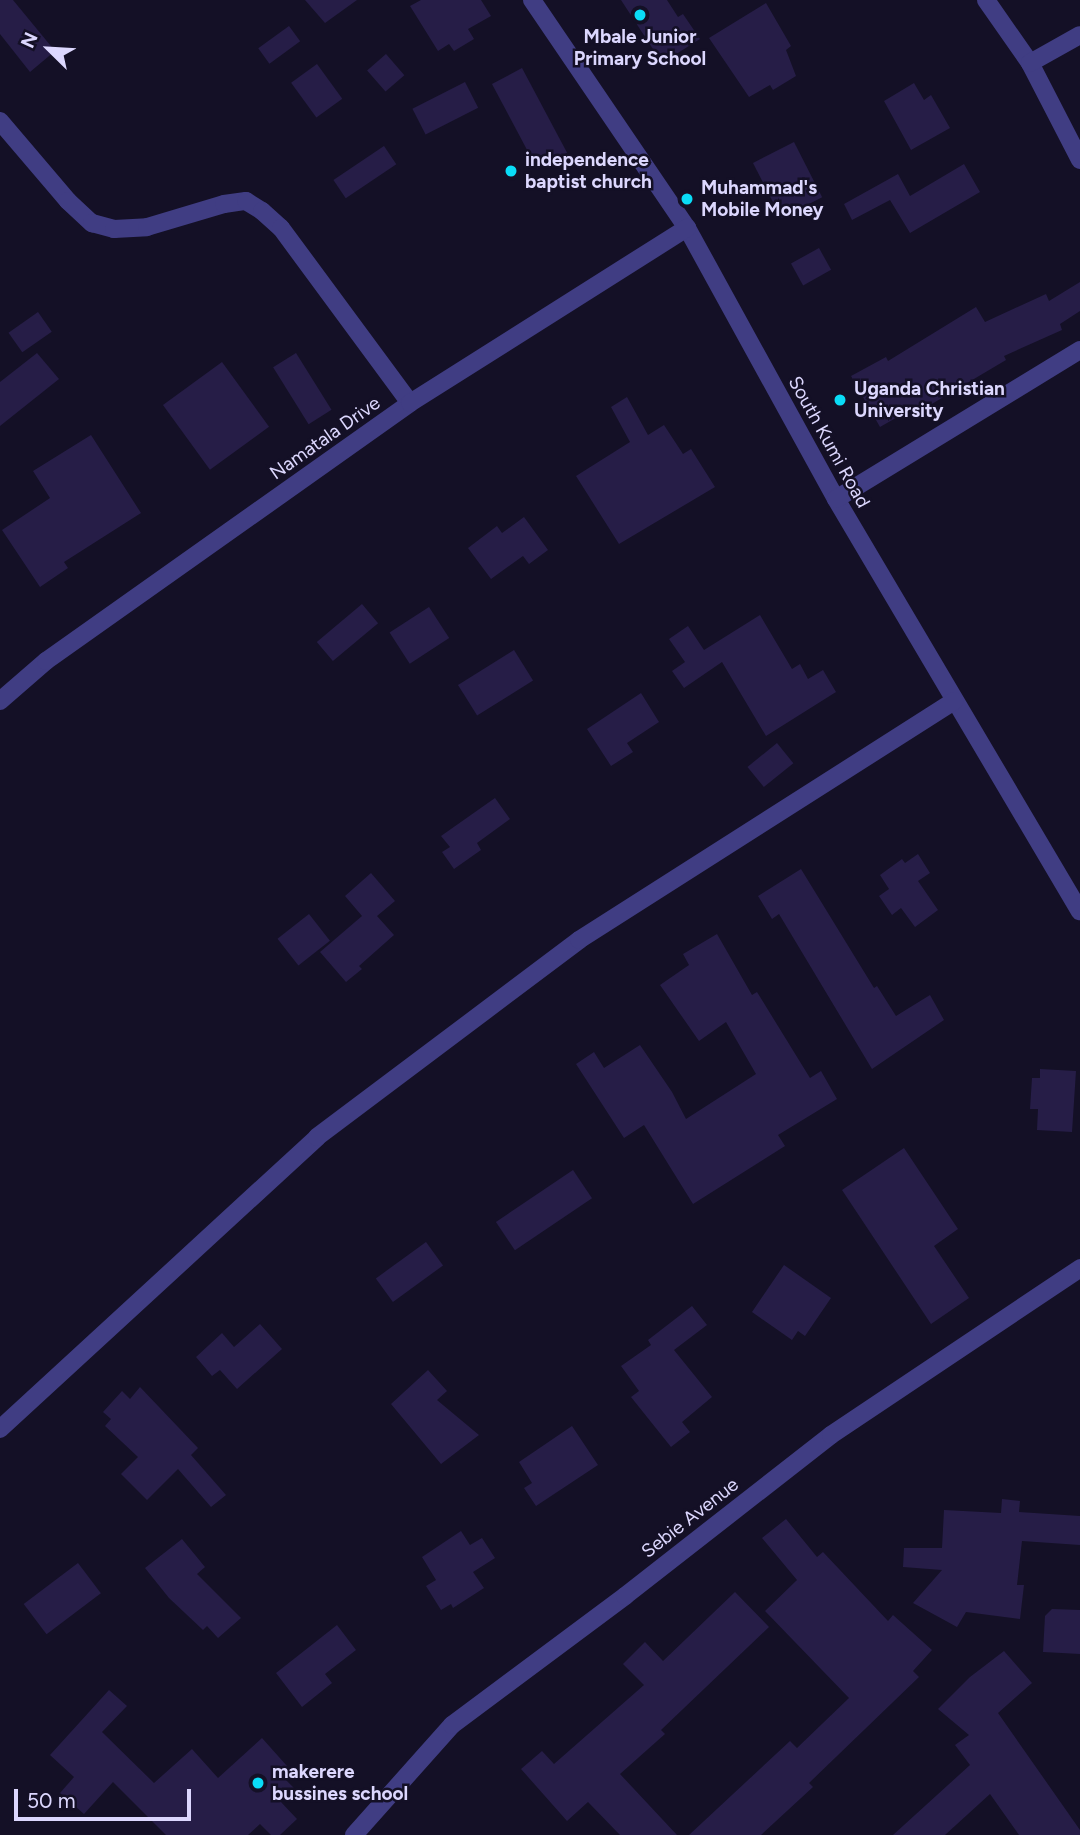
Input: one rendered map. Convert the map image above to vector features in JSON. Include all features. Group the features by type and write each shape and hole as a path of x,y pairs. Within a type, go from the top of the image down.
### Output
{"street":[{"name":"South Kumi Road","path":"533,0 687,228 836,499 1080,911"},
{"path":"986,0 1030,63 1080,160"},
{"path":"1030,63 1080,35"},
{"path":"0,121 68,201 92,223 114,229 147,227 224,204 246,201 262,211 281,228 410,403"},
{"name":"Namatala Drive","path":"0,701 46,661 410,403 687,228"},
{"path":"836,499 1080,350"},
{"path":"0,1429 317,1137 579,940 954,701"},
{"name":"Sebie Avenue","path":"355,1835 452,1725 625,1596 831,1434 1080,1268"}],"building":[{"path":"0,0 13,0 55,51 30,72 0,34"},
{"path":"305,0 357,0 325,23"},
{"path":"421,0 481,0 491,16 468,29 474,39 454,51 449,44 438,51 410,6"},
{"path":"621,0 667,0 678,17 683,14 700,39 662,63"},
{"path":"766,3 791,46 786,50 796,76 773,90 770,85 749,97 709,38"},
{"path":"289,26 300,41 269,64 258,48"},
{"path":"386,54 404,75 386,92 367,70"},
{"path":"317,64 342,99 316,118 291,83"},
{"path":"522,68 567,153 537,169 492,84"},
{"path":"465,82 478,108 426,135 412,109"},
{"path":"914,83 924,100 931,95 950,128 911,150 884,101"},
{"path":"794,142 822,197 781,218 753,163"},
{"path":"384,146 396,164 346,198 333,180"},
{"path":"964,164 980,192 910,233 890,200 852,220 844,204 898,174 910,196"},
{"path":"819,248 831,270 803,285 791,264"},
{"path":"1080,282 1080,311 1060,324 1062,330 1004,356 1006,360 925,408 922,403 880,427 851,376 886,357 888,361 976,307 985,322 1046,294 1049,301"},
{"path":"38,312 52,332 22,352 9,333"},
{"path":"37,353 59,379 0,426 0,382"},
{"path":"296,353 332,410 309,424 273,367"},
{"path":"222,362 269,427 210,470 163,405"},
{"path":"627,397 648,435 664,425 683,454 691,449 715,487 619,544 576,476 630,442 611,407"},
{"path":"91,435 141,513 64,562 68,568 40,587 2,530 50,498 33,471"},
{"path":"524,517 548,550 529,564 523,556 491,579 468,548 497,526 502,533"},
{"path":"362,604 378,623 333,661 317,642"},
{"path":"429,607 449,638 410,664 390,633"},
{"path":"760,615 792,669 800,664 808,679 823,670 836,692 766,736 722,662 684,688 672,671 685,662 669,639 688,626 704,650"},
{"path":"514,650 533,681 477,716 458,685"},
{"path":"641,693 659,722 627,743 633,752 611,766 587,729"},
{"path":"777,743 793,763 764,787 747,767"},
{"path":"495,798 510,819 477,843 481,850 454,869 442,852 450,847 441,836"},
{"path":"918,854 930,873 918,881 938,910 915,927 901,908 892,915 879,896 889,889 880,875 902,859 905,863"},
{"path":"801,869 874,988 877,986 896,1016 930,995 944,1020 872,1069 779,914 772,919 758,896"},
{"path":"371,873 395,901 377,916 394,935 359,966 362,969 346,982 320,952 362,916 345,896"},
{"path":"309,914 330,941 298,965 277,939"},
{"path":"717,934 752,995 757,992 810,1078 821,1071 837,1099 778,1135 785,1146 693,1204 644,1125 624,1138 576,1064 594,1052 604,1068 640,1045 672,1092 686,1119 756,1074 726,1022 699,1041 660,985 689,965 683,954"},
{"path":"1040,1069 1076,1071 1072,1132 1037,1130 1038,1109 1030,1109 1032,1078 1040,1078"},
{"path":"904,1148 958,1229 934,1246 969,1298 931,1324 842,1190"},
{"path":"573,1170 592,1198 515,1250 496,1222"},
{"path":"426,1242 443,1265 393,1302 376,1278"},
{"path":"784,1265 831,1298 805,1336 798,1331 792,1340 752,1312"},
{"path":"692,1306 707,1325 674,1350 712,1397 682,1422 690,1432 671,1447 631,1397 639,1391 621,1366 651,1345 648,1340"},
{"path":"260,1324 282,1349 237,1389 220,1370 212,1376 196,1357 222,1333 234,1347"},
{"path":"428,1370 447,1391 437,1400 479,1435 441,1464 391,1404"},
{"path":"140,1387 198,1448 191,1455 226,1495 211,1507 178,1469 147,1500 121,1474 138,1457 105,1426 111,1419 103,1412 122,1391 130,1399"},
{"path":"572,1426 598,1465 536,1506 524,1488 532,1483 519,1462"},
{"path":"1002,1499 1020,1501 1019,1512 1080,1516 1080,1545 1022,1541 1017,1585 1024,1585 1020,1619 966,1612 957,1627 913,1603 942,1570 903,1567 904,1548 942,1548 944,1510 1001,1513"},
{"path":"786,1519 817,1557 823,1552 888,1621 893,1615 932,1650 913,1671 919,1677 809,1783 813,1787 761,1835 689,1835 790,1741 797,1748 849,1698 765,1611 797,1580 762,1538"},
{"path":"461,1531 470,1545 482,1538 495,1558 473,1572 484,1588 453,1608 451,1604 441,1610 426,1586 436,1580 422,1557"},
{"path":"182,1539 205,1567 197,1574 241,1618 218,1638 207,1626 203,1630 169,1598 145,1568"},
{"path":"78,1563 101,1593 47,1634 24,1604"},
{"path":"735,1592 769,1627 661,1730 665,1734 620,1774 677,1835 620,1835 588,1802 567,1821 521,1769 542,1751 554,1764 644,1685 623,1664 645,1642 663,1661"},
{"path":"1052,1609 1080,1610 1080,1654 1043,1652 1045,1616"},
{"path":"337,1625 356,1650 325,1674 332,1683 302,1707 276,1673"},
{"path":"1004,1651 1032,1683 998,1713 1080,1830 1080,1835 1019,1835 990,1794 945,1835 893,1835 970,1765 955,1745 969,1735 938,1709 970,1677"},
{"path":"109,1690 127,1706 102,1732 154,1783 192,1749 218,1778 262,1738 287,1766 279,1773 294,1788 280,1801 297,1819 280,1835 271,1835 260,1824 248,1835 166,1835 113,1782 84,1814 60,1793 74,1777 50,1755"}],"place":[{"name":"Mbale Junior Primary School","path":"640,15"},
{"name":"independence baptist church","path":"511,171"},
{"name":"Muhammad's Mobile Money","path":"687,199"},
{"name":"Uganda Christian University","path":"840,400"},
{"name":"makerere bussines school","path":"258,1783"}]}
